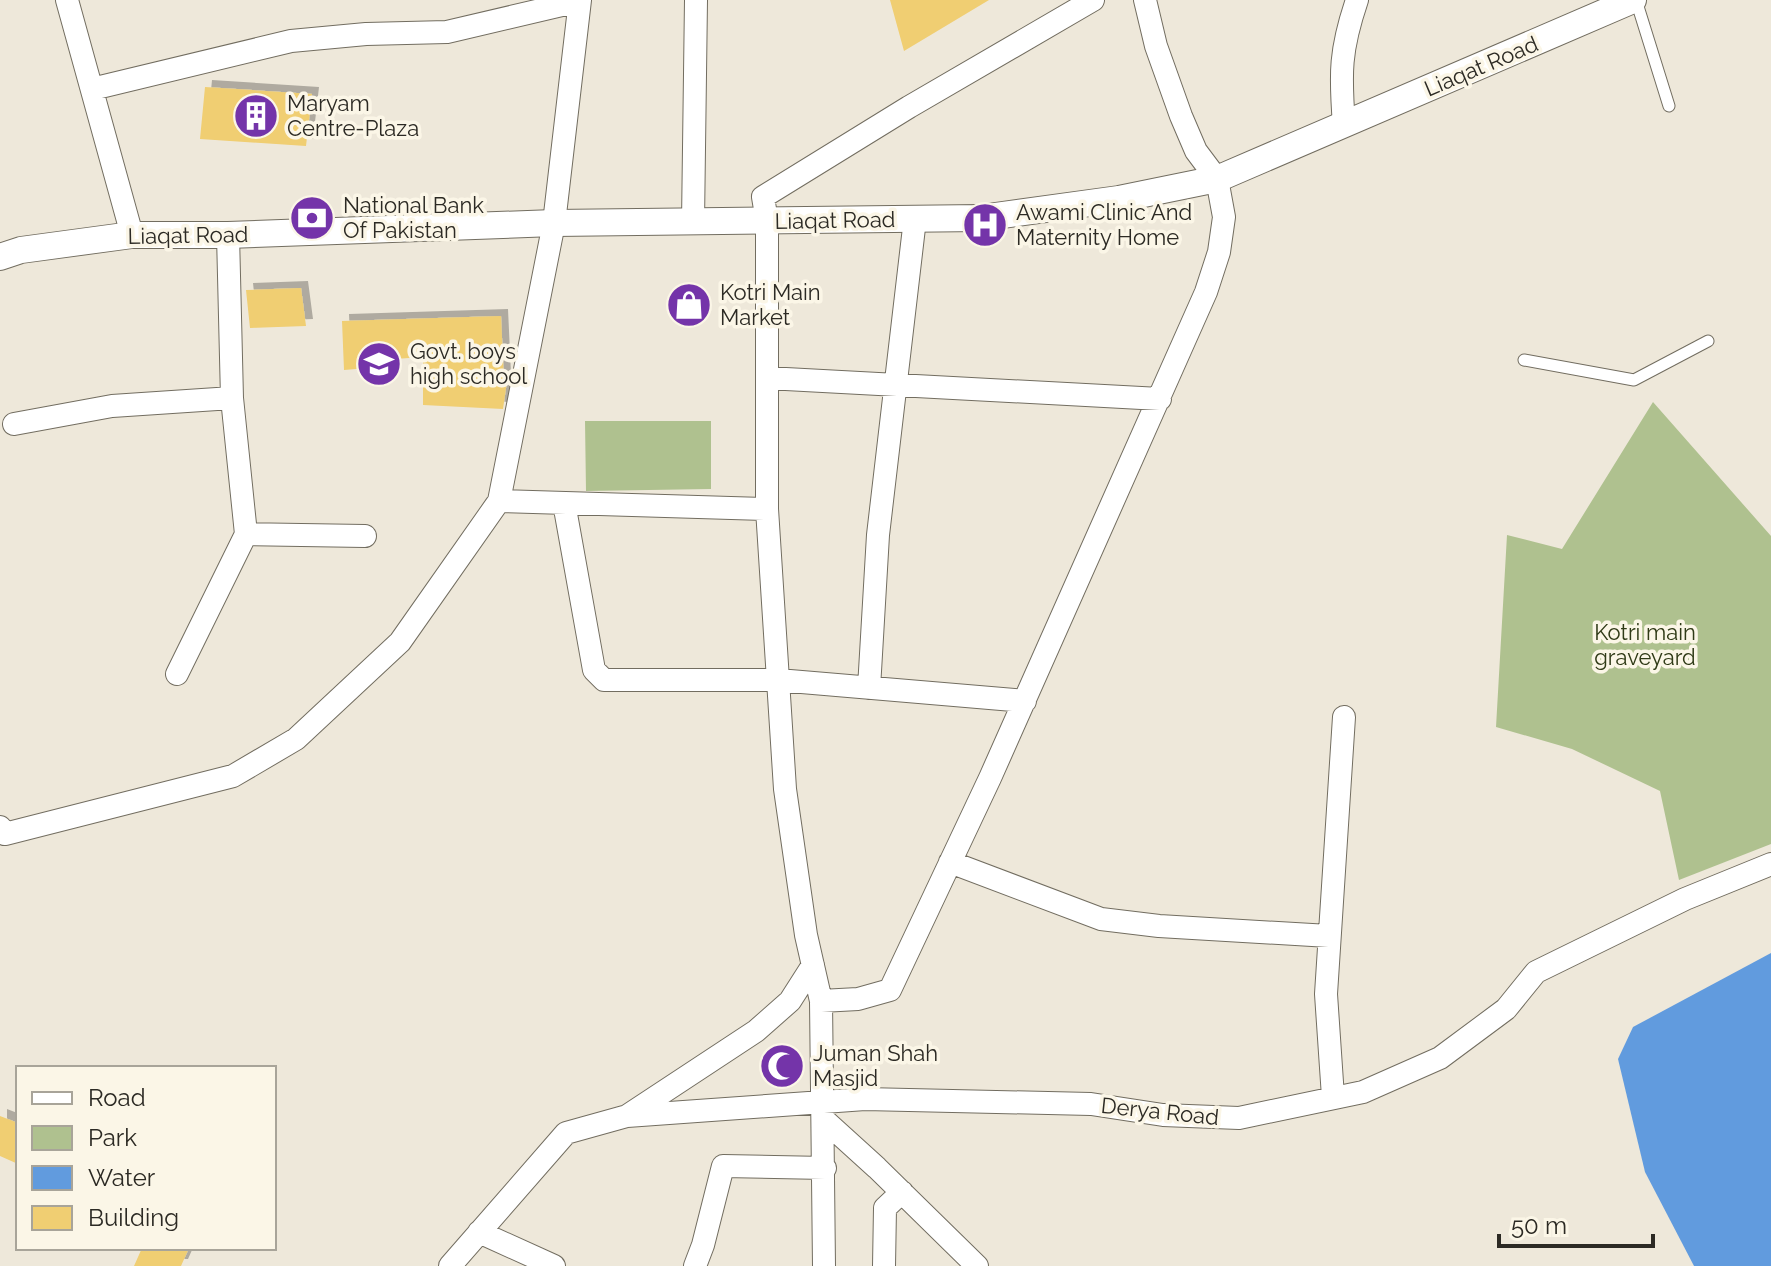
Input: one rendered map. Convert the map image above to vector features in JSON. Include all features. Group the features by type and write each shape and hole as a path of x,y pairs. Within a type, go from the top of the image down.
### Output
{"street":[{"path":"67,0 132,235"},
{"path":"92,89 291,41 366,34 447,32 566,4 569,0"},
{"path":"0,827 5,834 233,776 296,739 400,642 499,501 554,223 580,0"},
{"path":"693,222 696,0"},
{"path":"824,1266 821,1001 806,935 785,789 767,509 767,221 763,197 909,107 1093,0"},
{"path":"821,1001 858,999 890,990 1025,701 1160,399 1206,292 1219,252 1224,217 1217,179 1196,151 1181,116 1156,46 1145,0"},
{"path":"1344,125 1340,82 1342,48 1357,0"},
{"name":"Liaqat Road","path":"0,257 21,250 132,235 228,235 554,223 915,219 997,216 1119,199 1217,179 1634,0"},
{"path":"869,688 878,535 915,219"},
{"path":"177,674 246,534 232,398 228,235"},
{"path":"767,378 1160,399"},
{"path":"14,424 112,406 232,398"},
{"path":"499,501 767,509"},
{"path":"564,503 594,670 604,680 778,680 1025,701"},
{"path":"246,534 365,536"},
{"path":"1333,1097 1326,994 1344,717"},
{"path":"950,862 1101,919 1159,926 1329,936"},
{"name":"Derya Road","path":"627,1116 823,1111 865,1099 1091,1104 1163,1115 1239,1118 1363,1092 1440,1058 1506,1009 1536,972 1685,899 1771,864"},
{"path":"450,1266 566,1133 627,1116 756,1031 790,1001 813,965"},
{"path":"823,1111 977,1266"},
{"path":"695,1266 723,1166 825,1168"},
{"path":"884,1266 885,1208 902,1192"},
{"path":"479,1232 554,1266"}],"lane":[{"path":"1634,0 1669,106"},
{"path":"1524,360 1634,380 1708,341"}],"green space":[{"name":"Kotri main graveyard","path":"1653,402 1771,536 1771,844 1679,880 1660,791 1572,749 1496,727 1507,535 1562,549"},
{"path":"585,421 711,421 711,489 586,491"}],"water":[{"path":"1771,953 1771,1266 1694,1266 1645,1172 1618,1059 1633,1027"}],"building":[{"path":"890,0 989,0 904,51"},
{"name":"Maryam Centre-Plaza","path":"205,87 312,94 306,146 200,139"},
{"path":"301,288 306,326 250,328 246,290"},
{"path":"501,316 504,381 507,381 503,409 423,405 423,357 381,360 381,367 344,370 342,321"},
{"path":"0,1116 16,1122 16,1163 0,1156"},
{"path":"141,1250 188,1250 181,1266 134,1266"}],"place":[{"name":"Maryam Centre-Plaza","path":"256,116"},
{"name":"National Bank Of Pakistan","path":"312,218"},
{"name":"Awami Clinic And Maternity Home","path":"985,225"},
{"name":"Kotri Main Market","path":"689,305"},
{"name":"Govt. boys high school","path":"379,364"},
{"name":"Juman Shah Masjid","path":"782,1066"}]}
